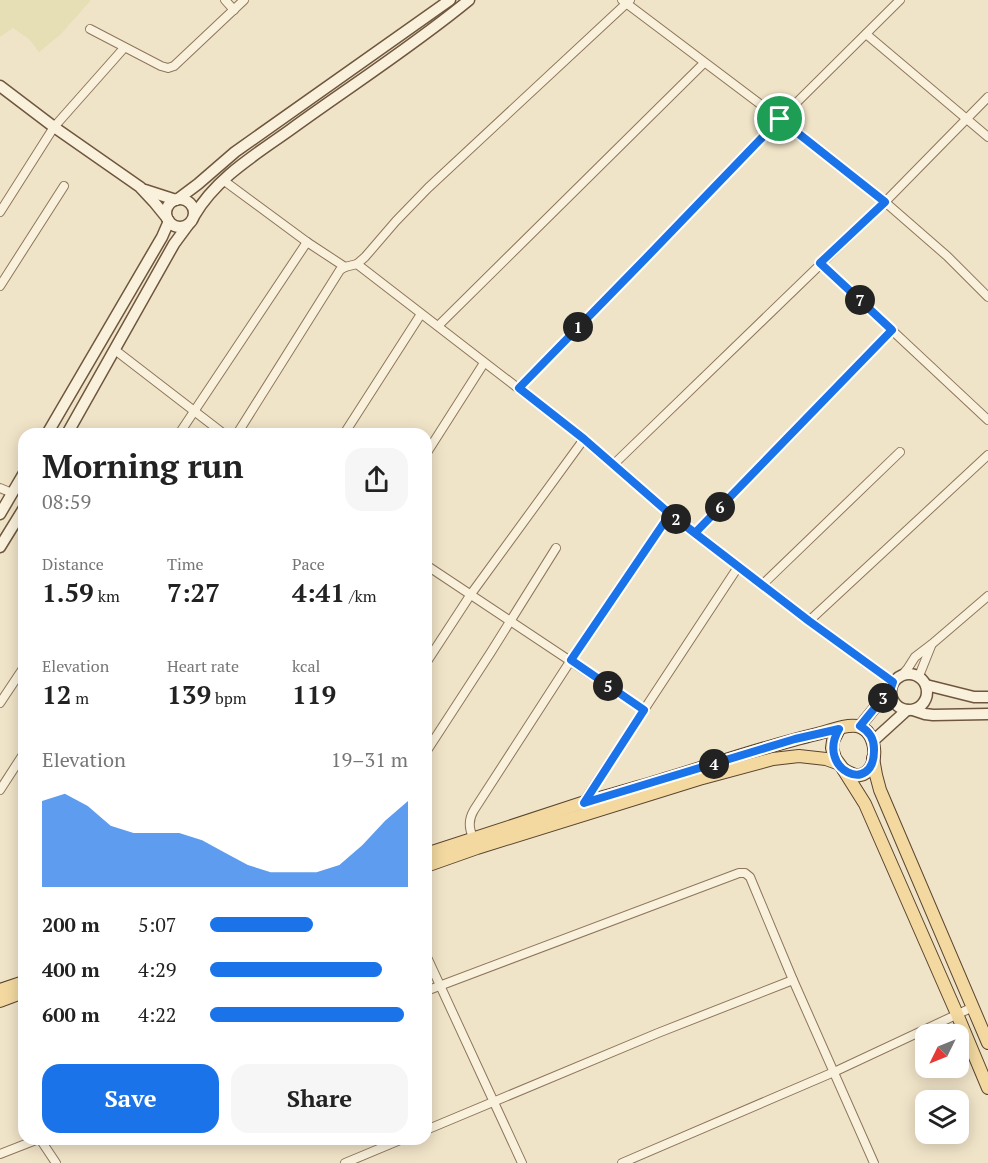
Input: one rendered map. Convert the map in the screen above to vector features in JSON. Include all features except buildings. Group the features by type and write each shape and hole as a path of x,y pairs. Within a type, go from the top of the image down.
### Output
{"main road":[{"path":"51,428 162,237 168,220 169,205 235,152 450,0"},
{"path":"70,428 174,244 207,196 224,180 278,139 469,0"},
{"path":"0,86 140,187 157,195 189,202 192,206 191,220"},
{"path":"140,187 175,226 180,227 191,220"},
{"path":"0,514 18,483"},
{"path":"0,547 18,518"},
{"path":"432,853 475,843 773,759 799,756 826,759 857,776 862,775 870,767 874,750 910,710 919,707 927,698 926,685 919,676 908,673 896,682 860,726"},
{"path":"896,682 891,693 900,708 933,715 988,714"},
{"path":"926,685 974,697 988,697"},
{"path":"432,863 475,843 584,803 795,739 847,726 860,726 870,734 880,790 988,1043"},
{"path":"839,729 832,748 840,766 865,804 988,1088"},
{"path":"0,990 18,984"},
{"path":"0,1001 18,994"}],"street":[{"path":"225,0 234,10"},
{"path":"90,28 124,48 168,68 174,66 244,0"},
{"path":"519,388 780,119 900,0"},
{"path":"241,428 336,275 345,267 357,264 365,257 428,188 626,1 885,202 947,256 988,297"},
{"path":"866,34 988,137"},
{"path":"0,212 54,127 124,48"},
{"path":"438,326 704,63"},
{"path":"613,465 885,202 988,97"},
{"path":"224,180 307,242 345,267"},
{"path":"0,286 64,186"},
{"path":"183,428 307,242"},
{"path":"820,263 988,420"},
{"path":"357,264 584,439 670,514 738,567 809,621 896,682 915,657 988,596"},
{"path":"348,428 421,314"},
{"path":"695,533 892,330"},
{"path":"115,350 216,428"},
{"path":"432,445 484,363"},
{"path":"432,654 471,594 584,439"},
{"path":"762,585 900,452"},
{"path":"809,621 988,455"},
{"path":"0,488 12,493"},
{"path":"475,843 469,826 474,810 571,660 670,514"},
{"path":"432,743 556,548"},
{"path":"584,803 738,567"},
{"path":"432,569 644,710"},
{"path":"919,676 932,644"},
{"path":"0,703 18,676"},
{"path":"0,790 18,762"},
{"path":"432,989 739,873 745,873 750,877 874,1163"},
{"path":"432,967 522,1163"},
{"path":"432,1128 658,1033 793,980"},
{"path":"622,1163 638,1160 973,1007"},
{"path":"0,1154 25,1145"},
{"path":"45,1145 56,1163"},
{"path":"345,1163 388,1145"}],"shaded area":[{"path":"0,0 91,0 60,35 39,52 29,39 13,28 0,37"}],"route":[{"path":"780,119 519,388 584,439 670,514 809,621 893,682 891,688 860,726 866,729 873,741 872,763 867,772 857,776 837,763 832,748 839,729 795,739 584,803 644,710 571,660 670,514 695,533 892,330 820,263 885,202 780,119"}]}
